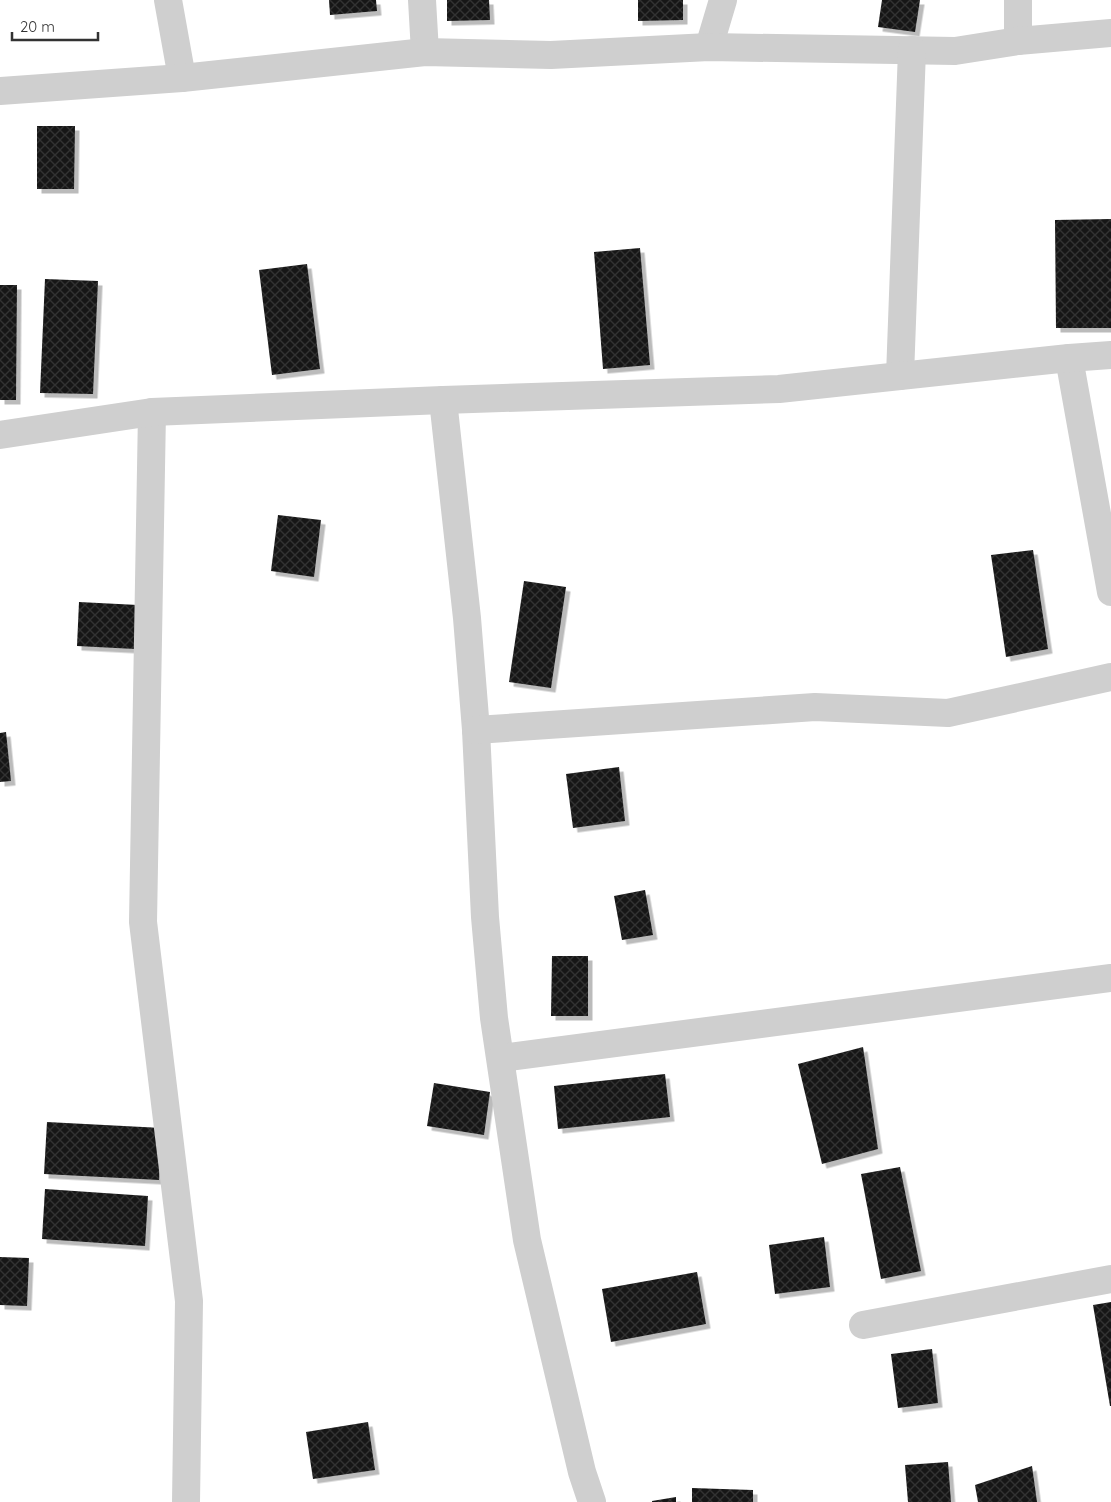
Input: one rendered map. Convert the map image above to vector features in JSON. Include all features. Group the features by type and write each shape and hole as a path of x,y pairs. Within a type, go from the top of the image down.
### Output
{"street":[{"path":"168,0 182,78"},
{"path":"422,0 425,52"},
{"path":"709,47 723,0"},
{"path":"1018,0 1018,41"},
{"path":"0,91 182,78 425,52 552,55 709,47 955,51 1018,41 1111,33"},
{"path":"900,376 912,50"},
{"path":"0,435 152,412 779,389 1111,355"},
{"path":"1069,358 1111,592"},
{"path":"443,400 467,618 494,1018 527,1240 582,1472 592,1502"},
{"path":"152,412 143,922 189,1301 186,1502"},
{"path":"476,730 815,707 948,713 1111,677"},
{"path":"501,1058 1111,978"},
{"path":"863,1325 1111,1279"}],"building":[{"path":"329,0 376,0 377,11 330,15"},
{"path":"447,0 489,0 490,20 447,21"},
{"path":"638,0 683,0 683,20 638,21"},
{"path":"882,0 920,0 915,32 878,27"},
{"path":"37,126 75,126 74,189 37,189"},
{"path":"1111,219 1111,328 1056,328 1055,220"},
{"path":"640,248 650,365 603,369 594,252"},
{"path":"307,264 320,369 272,375 259,270"},
{"path":"45,279 98,281 93,394 40,393"},
{"path":"0,285 17,285 16,400 0,400"},
{"path":"278,515 321,520 314,577 271,571"},
{"path":"1033,550 1048,649 1006,657 991,555"},
{"path":"524,581 566,587 551,688 509,682"},
{"path":"79,602 138,605 135,649 77,646"},
{"path":"6,732 11,781 0,782 0,733"},
{"path":"619,767 625,821 573,828 566,774"},
{"path":"645,890 653,935 622,940 614,896"},
{"path":"552,956 588,956 588,1016 551,1016"},
{"path":"863,1047 878,1149 822,1164 798,1064"},
{"path":"665,1074 670,1117 558,1129 554,1086"},
{"path":"434,1083 490,1092 484,1135 427,1126"},
{"path":"47,1122 162,1128 159,1180 44,1174"},
{"path":"900,1167 921,1271 881,1279 861,1174"},
{"path":"45,1189 148,1196 145,1246 42,1239"},
{"path":"824,1237 830,1287 775,1294 769,1245"},
{"path":"0,1257 29,1258 27,1306 0,1305"},
{"path":"697,1272 706,1324 611,1342 602,1289"},
{"path":"1111,1302 1111,1406 1110,1406 1093,1305"},
{"path":"932,1349 938,1403 898,1408 891,1354"},
{"path":"368,1422 375,1470 313,1479 306,1432"},
{"path":"948,1462 951,1502 908,1502 905,1465"},
{"path":"1032,1466 1037,1502 978,1502 975,1485"},
{"path":"692,1488 753,1490 753,1502 692,1502"},
{"path":"676,1497 676,1502 652,1502 652,1501"}]}
